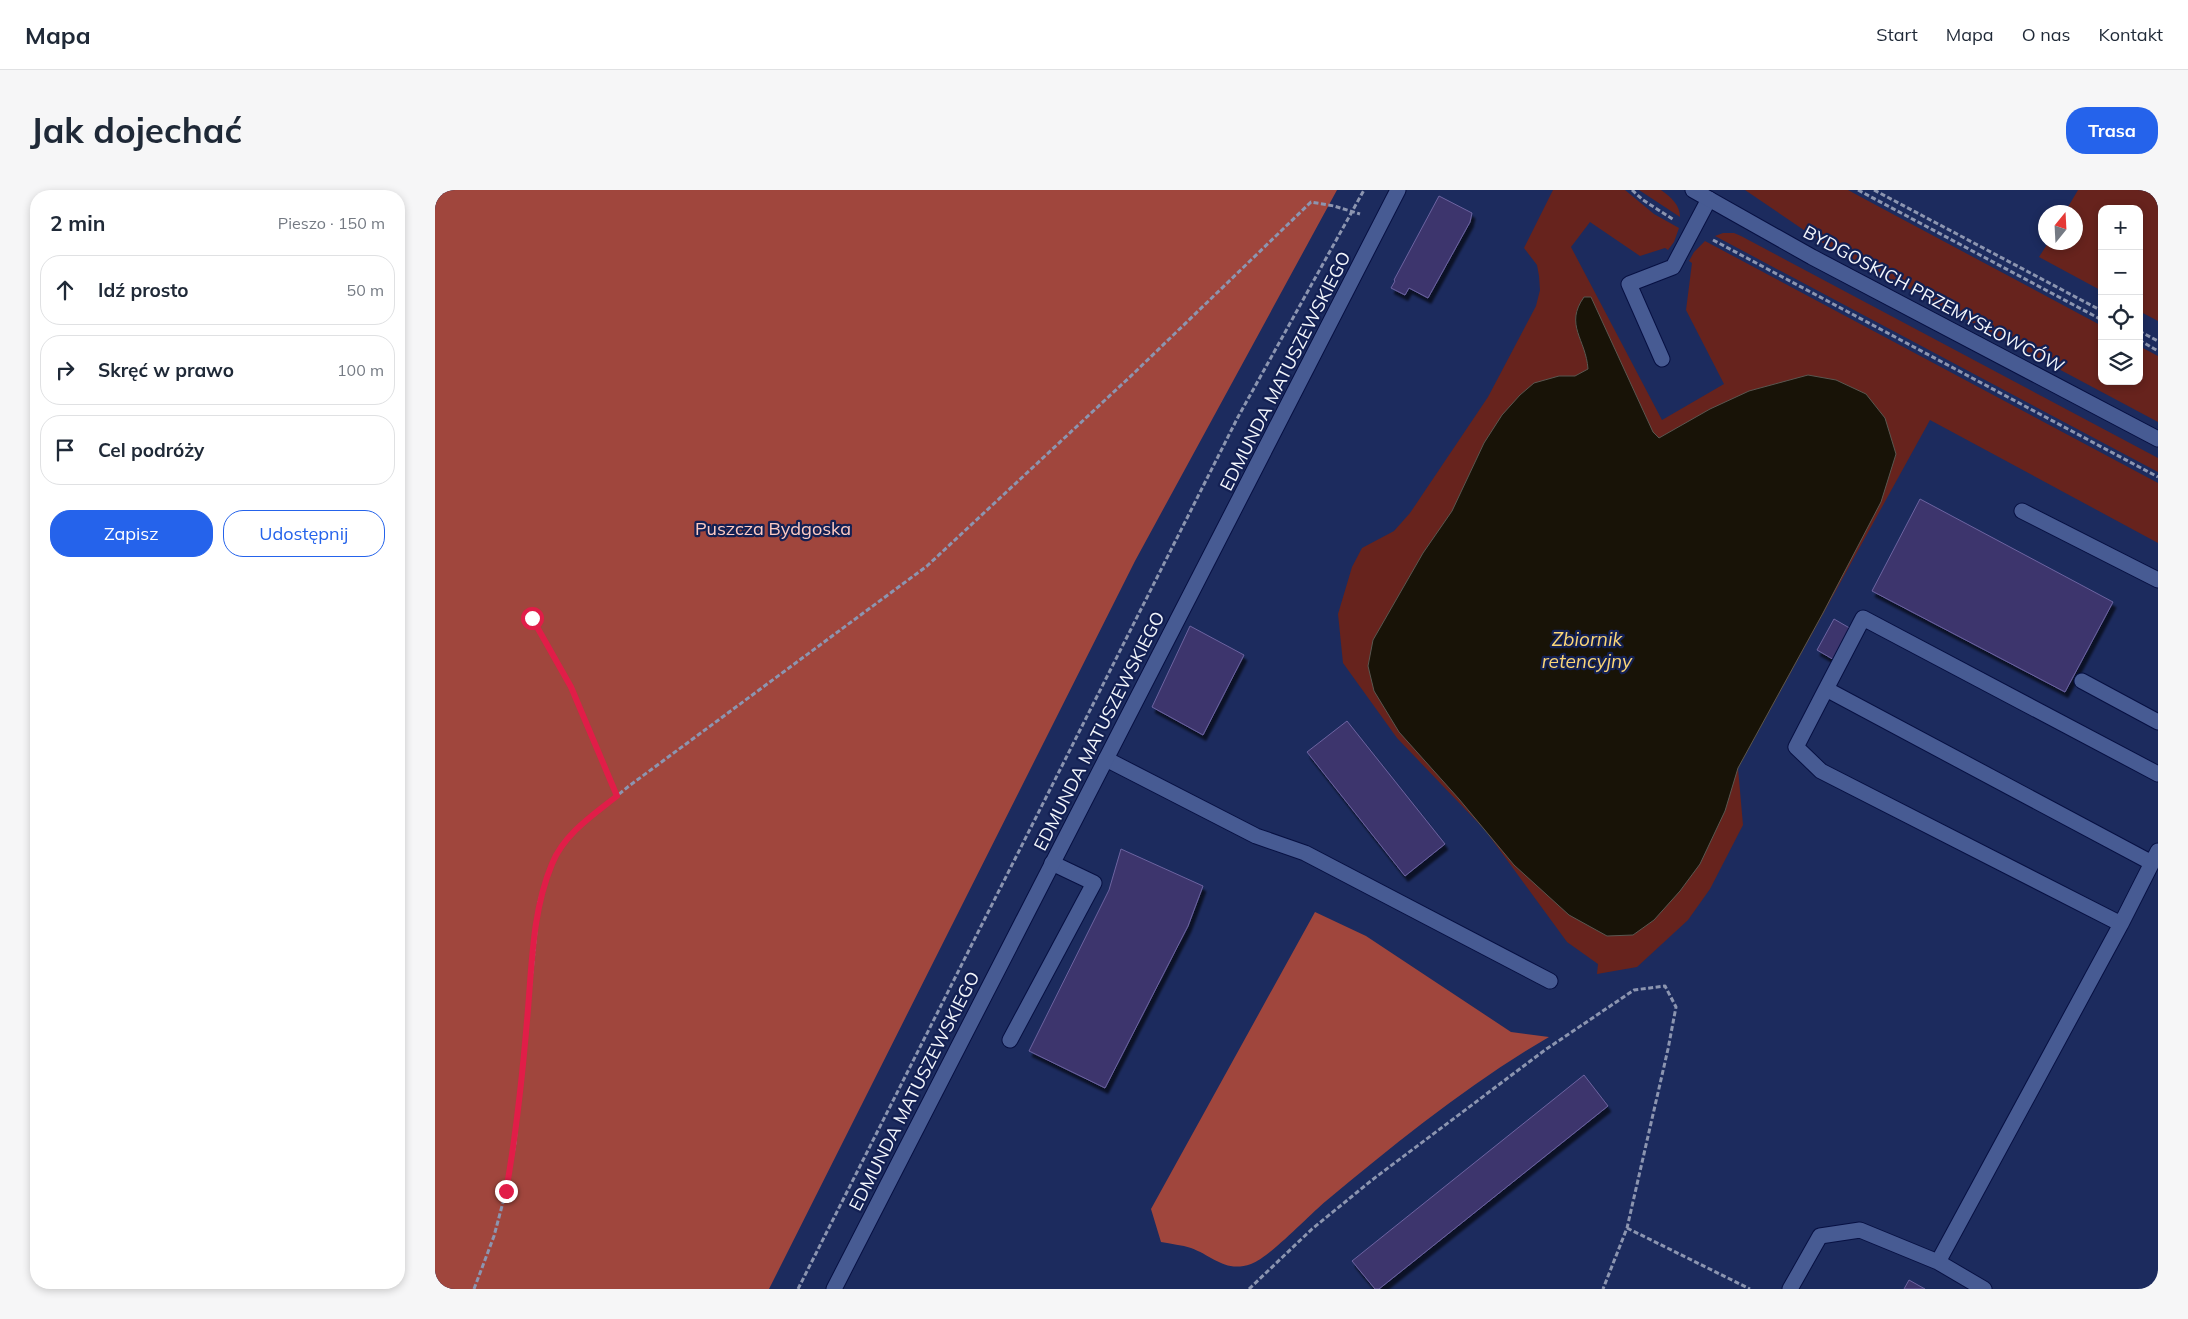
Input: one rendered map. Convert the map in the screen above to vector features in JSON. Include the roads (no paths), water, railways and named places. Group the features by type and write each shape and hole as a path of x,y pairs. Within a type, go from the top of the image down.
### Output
{"street":[{"name":"EDMUNDA MATUSZEWSKIEGO","path":"834,1289 1398,190"},
{"name":"BYDGOSKICH PRZEMYSŁOWCÓW","path":"1693,190 1812,257 2158,439"},
{"path":"1662,359 1629,284 1673,267 1709,199"},
{"path":"2022,511 2158,580"},
{"path":"2121,924 1821,771 1796,747 1863,618 2158,774"},
{"path":"2082,681 2158,722"},
{"path":"1826,689 2155,857 2121,924 1938,1262"},
{"path":"1106,759 1256,836 1305,853 1550,982"},
{"path":"1010,1040 1094,884 1052,863"},
{"path":"1790,1289 1820,1236 1860,1230 1938,1262 1984,1289"}],"water":[{"name":"Zbiornik retencyjny","path":"1584,297 1591,297 1653,432 1659,438 1710,409 1749,391 1808,375 1836,380 1866,394 1885,418 1896,454 1881,502 1738,768 1725,811 1700,864 1680,891 1654,920 1633,935 1607,936 1569,915 1514,865 1459,799 1399,732 1374,691 1368,666 1373,640 1423,553 1452,511 1484,443 1502,415 1534,383 1559,376 1575,376 1588,369 1576,324 1578,307"}],"park label":[{"name":"Puszcza Bydgoska","path":"773,528"}]}
